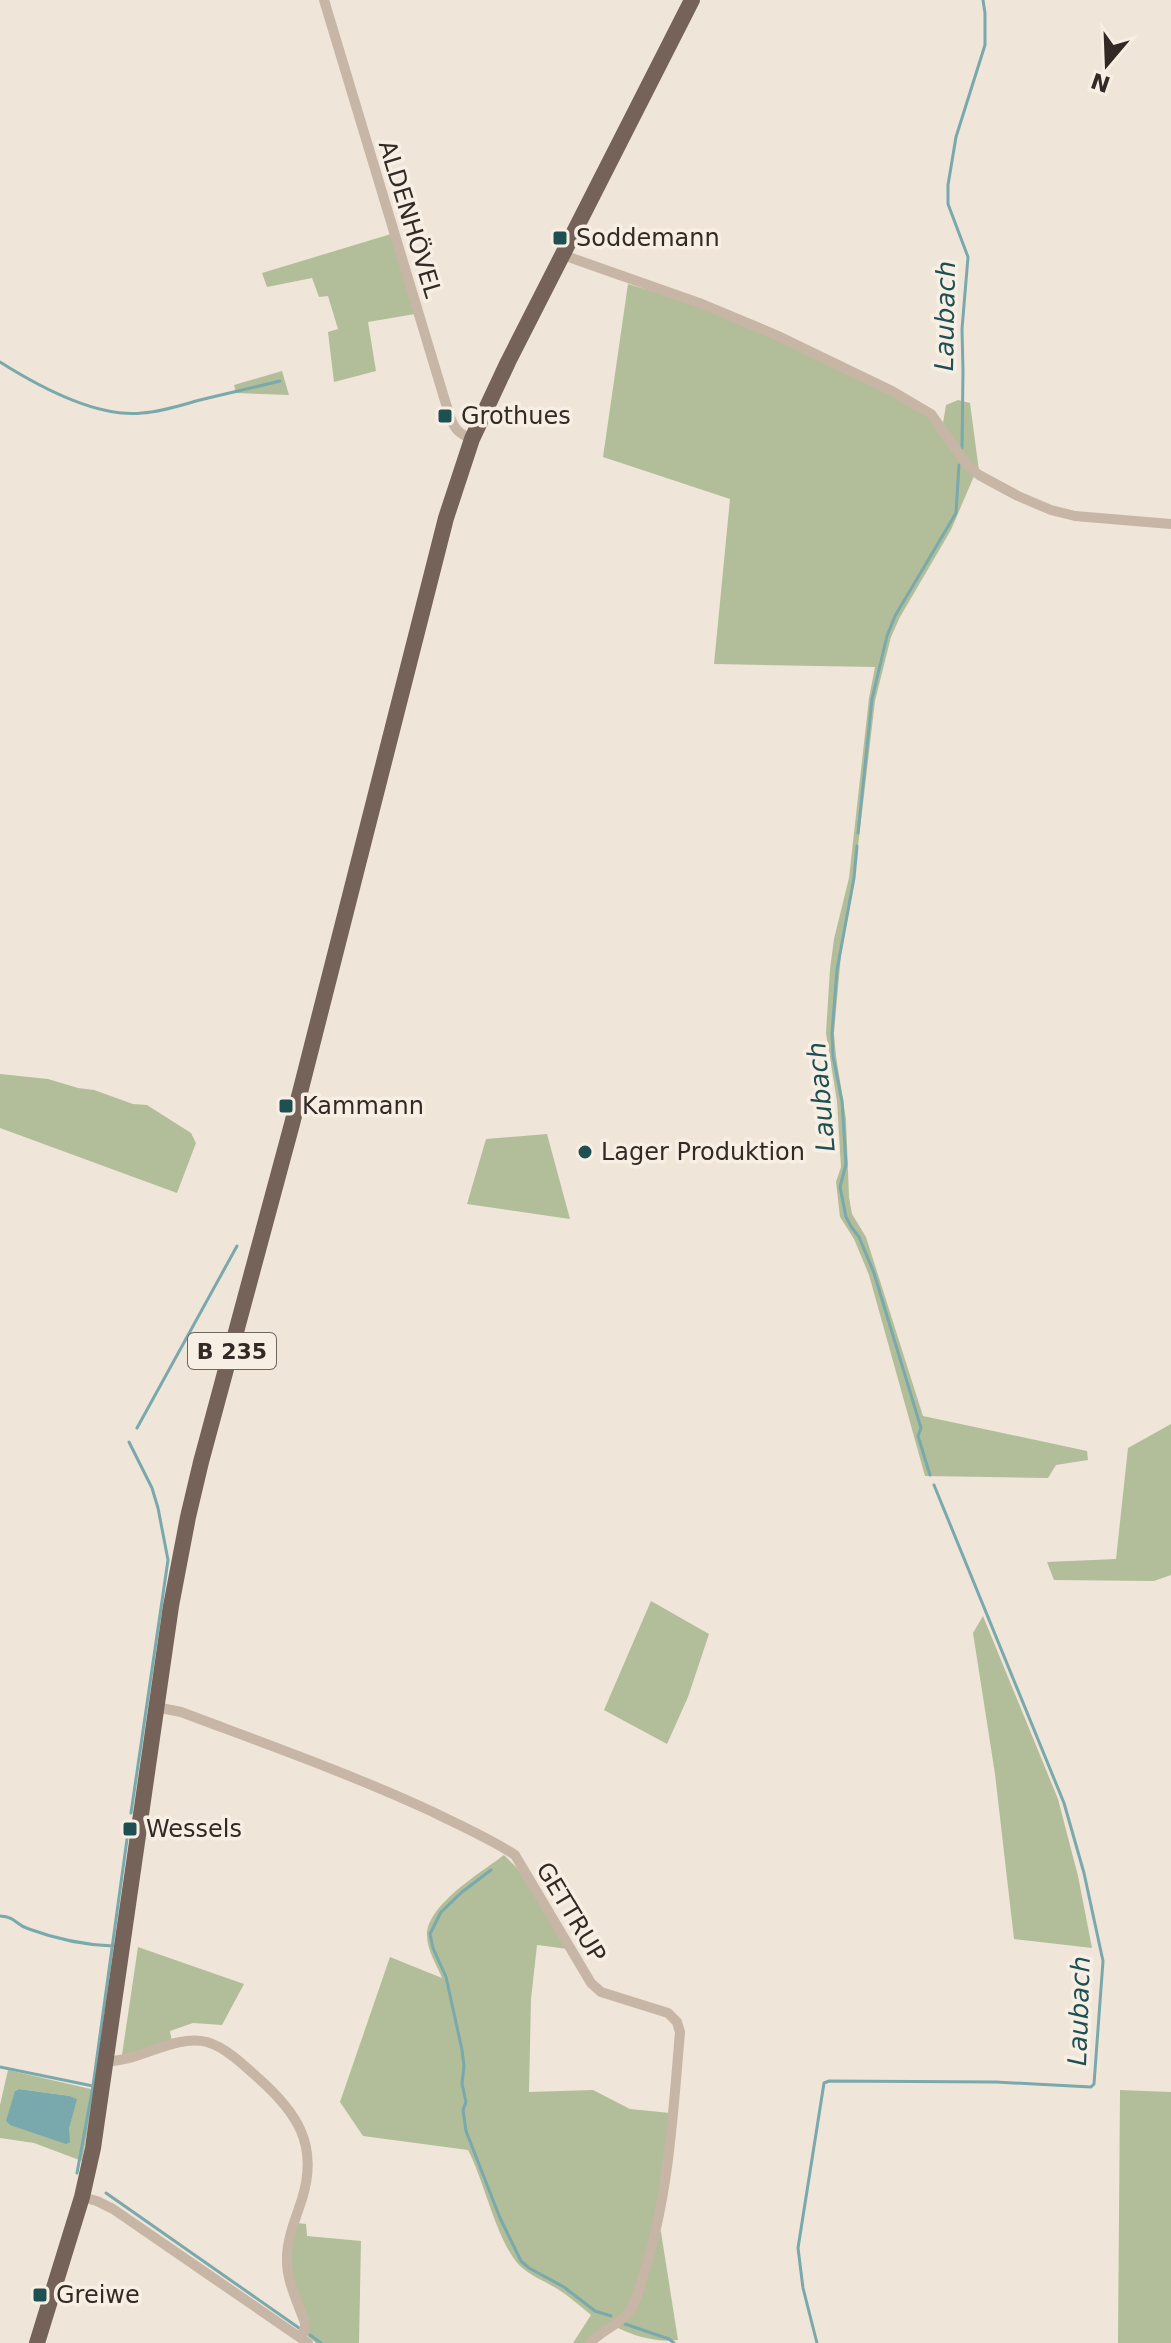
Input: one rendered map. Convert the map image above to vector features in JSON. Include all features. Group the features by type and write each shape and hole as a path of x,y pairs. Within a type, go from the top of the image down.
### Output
{"main road":[{"name":"B 235","path":"37,2343 82,2197 96,2128 156,1707 179,1563 201,1462 278,1178 446,518 472,439 508,362 692,0"}],"street":[{"name":"ALDENHÖVEL","path":"324,0 454,428 472,439"},
{"path":"563,255 702,304 776,335 892,391 931,414 967,465 979,475 1018,496 1075,516 1171,524"},
{"name":"GETTRUP","path":"156,1707 181,1712 361,1780 504,1848 515,1855 591,1983 601,1992 668,2013 677,2022 680,2032 671,2143 653,2240 634,2304 626,2315 590,2343"},
{"path":"82,2197 113,2209 304,2340 305,2323 287,2263 289,2242 306,2188 308,2162 300,2124 278,2095 251,2071 207,2042 185,2042 106,2061"}],"green space":[{"path":"391,234 415,314 368,322 376,371 334,382 328,332 338,329 328,296 319,297 312,278 267,287 262,273"},
{"path":"628,284 701,306 851,373 929,415 974,476 951,530 891,637 875,701 853,889 841,955 834,1033 846,1119 852,1214 866,1237 923,1416 1087,1451 1088,1460 1056,1465 1048,1478 925,1476 869,1275 854,1239 840,1217 836,1182 841,1167 837,1101 826,1033 834,939 849,878 875,667 714,664 730,499 603,457"},
{"path":"282,371 289,395 236,393 234,385"},
{"path":"958,400 970,403 979,471 968,463 943,423 946,405"},
{"path":"0,1074 48,1079 94,1090 133,1104 147,1105 191,1133 196,1143 177,1193 0,1128"},
{"path":"547,1134 570,1219 467,1204 486,1139"},
{"path":"1171,1424 1171,1575 1154,1581 1054,1580 1047,1562 1116,1559 1128,1448"},
{"path":"651,1601 709,1634 688,1697 667,1744 604,1710"},
{"path":"983,1616 1058,1799 1092,1948 1014,1939 995,1774 973,1633"},
{"path":"504,1855 517,1868 568,1949 537,1945 531,1999 529,2092 593,2090 630,2109 670,2113 654,2226 631,2302 623,2313 585,2343 573,2343 591,2315 561,2291 519,2265 497,2226 468,2150 363,2136 340,2102 390,1957 442,1978 429,1947 429,1924 445,1901"},
{"path":"138,1947 244,1984 222,2025 193,2023 170,2031 172,2042 122,2055"},
{"path":"8,2070 95,2090 82,2161 34,2143 0,2138 0,2105","holes":["15,2091 76,2099 69,2129"]},
{"path":"1120,2090 1171,2092 1171,2343 1118,2343"},
{"path":"297,2223 306,2224 307,2236 361,2241 359,2343 316,2343 306,2335 289,2259"},
{"path":"659,2229 678,2340 646,2338 616,2327 629,2317"}],"water":[{"path":"19,2089 77,2099 69,2129 70,2142 66,2144 6,2121 15,2091"}],"waterway":[{"name":"Laubach","path":"962,448 962,329 968,257 948,204 948,185 956,137 985,45 983,0"},
{"path":"0,362 68,398 106,411 124,413 163,410 280,381"},
{"name":"Laubach","path":"858,833 872,699 887,636 895,616 956,513 959,465"},
{"name":"Laubach","path":"857,846 837,970 832,1033 842,1101 846,1164 840,1187 846,1217 859,1237 874,1273 921,1428 918,1436 930,1475"},
{"path":"137,1428 237,1246"},
{"path":"129,1442 152,1488 168,1560 131,1813"},
{"name":"Laubach","path":"817,2343 803,2288 798,2248 824,2083 996,2082 1091,2087 1094,2084 1103,1961 1084,1873 1064,1803 934,1485"},
{"path":"77,2173 93,2086 128,1832"},
{"path":"491,1870 441,1912 430,1934 446,1977 462,2050 466,2131 500,2218 521,2261 564,2287 595,2311 611,2316"},
{"path":"0,1916 50,1936 113,1946"},
{"path":"0,2067 93,2086"},
{"path":"106,2193 299,2328"},
{"path":"625,2324 674,2343"},
{"path":"310,2335 321,2343"}],"place":[{"name":"Soddemann","path":"560,238"},
{"name":"Grothues","path":"445,416"},
{"name":"Kammann","path":"286,1106"},
{"name":"Lager Produktion","path":"585,1152"},
{"name":"Wessels","path":"130,1829"},
{"name":"Greiwe","path":"40,2295"}]}
